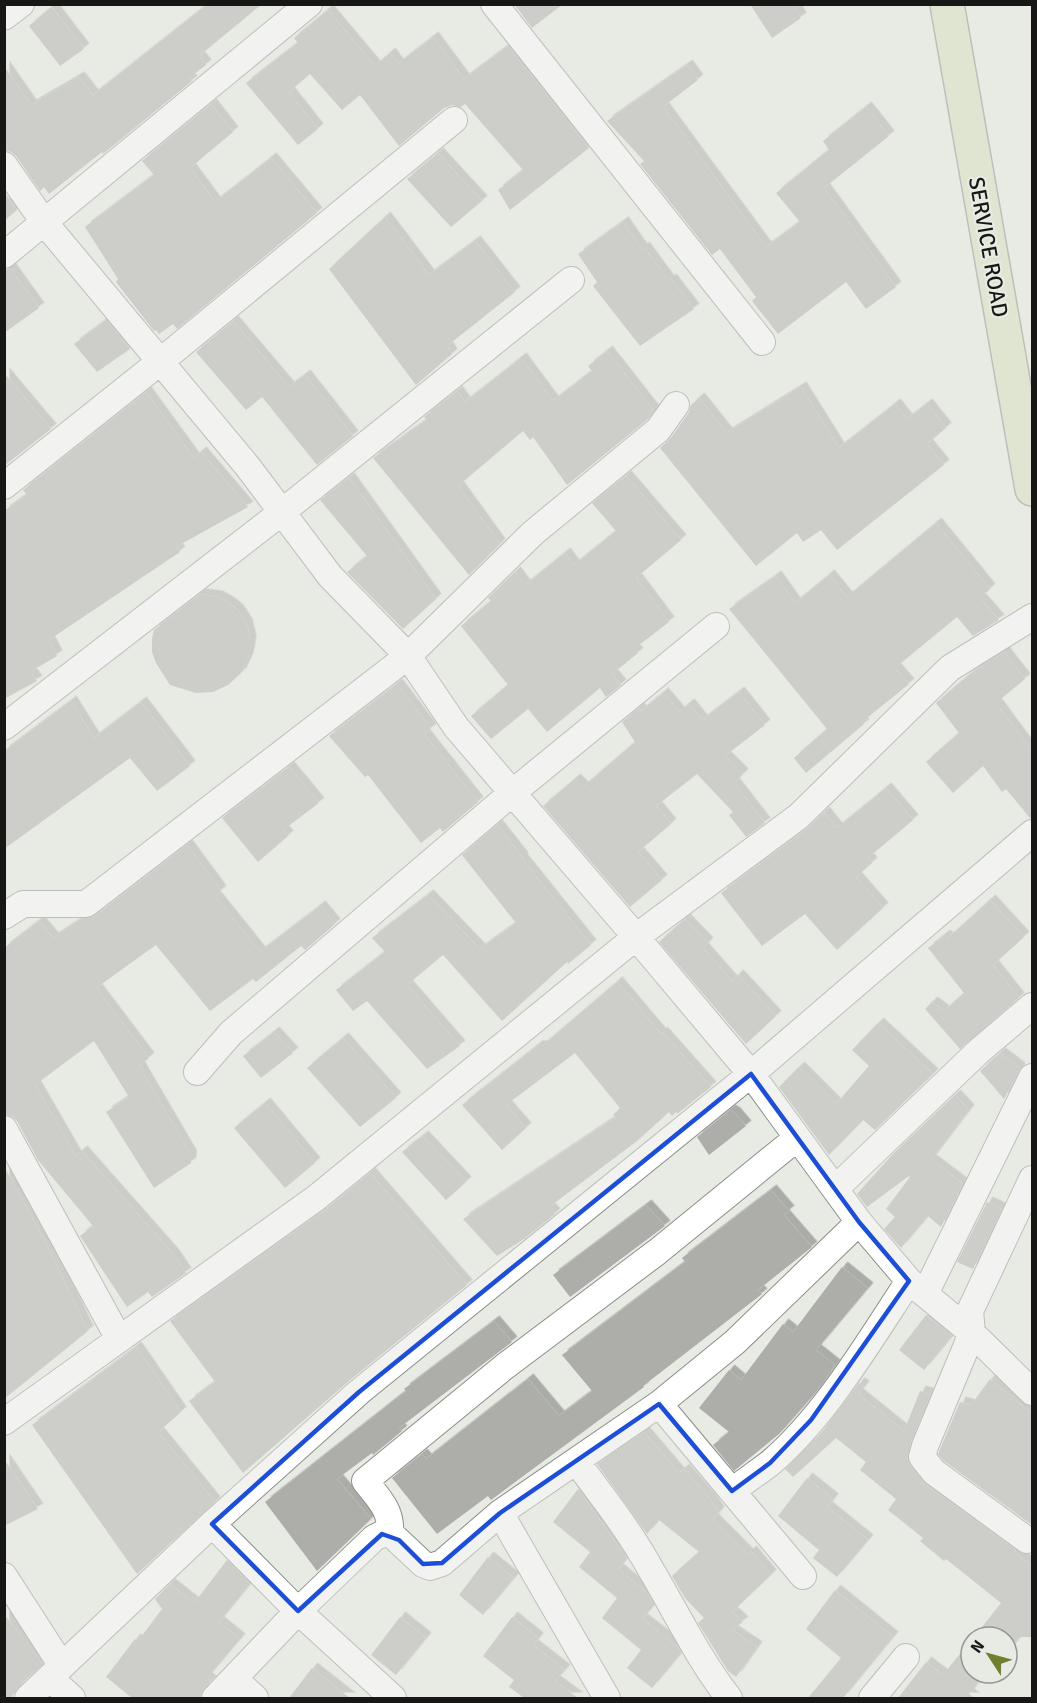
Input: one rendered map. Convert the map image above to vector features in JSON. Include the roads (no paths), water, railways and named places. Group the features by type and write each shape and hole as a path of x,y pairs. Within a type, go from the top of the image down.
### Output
{"street":[{"path":"4,17 21,4"},
{"path":"4,255 309,4"},
{"name":"SERVICE ROAD","path":"947,4 1032,489"},
{"path":"495,5 762,342"},
{"path":"4,486 161,361 454,120"},
{"path":"4,165 44,222 161,361 282,512 330,576 408,656 456,727 751,1074 859,1222 917,1287 972,1333 1032,1392"},
{"path":"4,727 282,512 571,280"},
{"path":"4,916 24,904 86,904 408,656 533,533 658,430 676,405"},
{"path":"4,1422 316,1198 565,981 636,937 799,816 950,668 1032,617"},
{"path":"197,1072 231,1033 512,793 716,626"},
{"path":"28,1698 213,1524 359,1392 751,1074 1032,833"},
{"path":"835,1189 979,1052 1032,1007"},
{"path":"732,1491 770,1462 811,1420 917,1287 1032,1077"},
{"path":"4,1129 119,1339"},
{"path":"390,1533 391,1520 387,1510 365,1481 504,1366 657,1252 797,1138"},
{"path":"1027,1540 934,1472 922,1457 972,1333 970,1311 1032,1179"},
{"path":"390,1533 423,1564 430,1567 442,1563 500,1513 659,1404 735,1342 859,1222"},
{"path":"659,1404 803,1576"},
{"path":"576,1461 614,1511 649,1565 709,1673 729,1698"},
{"path":"500,1513 607,1698"},
{"path":"213,1524 298,1611 393,1698"},
{"path":"215,1698 298,1611 374,1538 390,1533"},
{"path":"4,1576 72,1698"},
{"path":"872,1698 906,1657"},
{"path":"234,1679 255,1698"}]}
